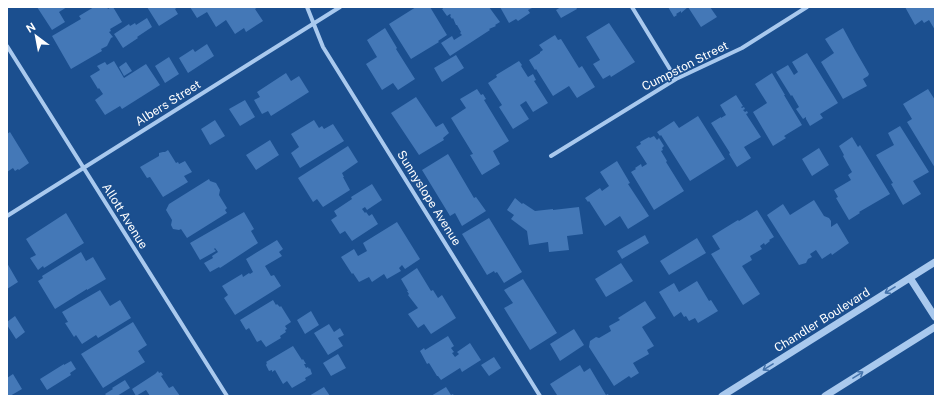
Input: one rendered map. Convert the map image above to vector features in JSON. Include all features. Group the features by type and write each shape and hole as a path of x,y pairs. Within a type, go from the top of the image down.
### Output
{"street":[{"name":"Sunnyslope Avenue","path":"306,7 323,47 540,396"},
{"name":"Albers Street","path":"7,216 340,7"},
{"path":"632,7 676,79"},
{"name":"Cumpston Street","path":"551,156 676,79 742,48 807,7"},
{"name":"Allott Avenue","path":"7,46 226,396"},
{"name":"Chandler Boulevard","path":"722,396 935,262"},
{"path":"910,278 935,318"},
{"path":"825,396 935,327"}],"building":[{"path":"37,7 67,7 59,12 65,22 52,30"},
{"path":"94,7 107,7 108,9 113,7 122,22 110,29 111,31 109,32 113,37 107,46 101,49 102,51 71,69 52,36 81,19 79,16"},
{"path":"147,7 178,7 175,9 178,14 159,26"},
{"path":"190,7 258,7 255,9 263,21 246,32 244,28 235,34 226,20 216,27 207,12 197,18"},
{"path":"416,7 430,7 447,35 438,41 439,42 411,59 389,24"},
{"path":"442,7 489,7 500,22 450,56 441,43 452,36 454,40 462,35 453,18 452,19 450,16 451,15 450,14 447,16"},
{"path":"500,7 534,7 528,10 530,13 518,21 516,19 509,23"},
{"path":"561,7 576,7 577,9 561,18 556,10"},
{"path":"668,7 688,7 681,13 681,11 676,14 677,15 674,17"},
{"path":"688,7 710,7 717,17 701,27"},
{"path":"905,7 935,7 935,30 929,20 924,23 922,20 915,25"},
{"path":"147,18 152,27 123,48 114,34 129,24 130,26 135,23 136,25"},
{"path":"609,23 635,62 611,77 610,75 603,79 593,64 600,60 586,37"},
{"path":"385,28 415,79 398,90 393,83 382,90 366,64 377,57 367,40"},
{"path":"843,28 869,74 863,79 867,86 843,99 821,62 834,53 825,39"},
{"path":"555,35 558,40 561,39 579,68 582,66 595,87 577,98 569,86 553,96 529,60 543,50 539,45"},
{"path":"207,44 214,56 188,73 179,58 193,49 195,52"},
{"path":"807,53 838,103 820,114 823,118 810,126 806,117 803,119 796,109 799,107 776,72 788,65 794,75 798,72 792,62"},
{"path":"456,55 464,68 442,82 434,68"},
{"path":"169,57 179,74 165,83 155,66"},
{"path":"114,61 124,78 146,64 160,85 122,109 120,106 105,115 95,100 103,94 90,76 100,70 97,66 105,62 107,65"},
{"path":"519,61 528,77 533,74 536,80 534,81 548,103 533,112 526,101 520,105 529,119 513,129 499,107 502,105 488,83 497,77 496,75"},
{"path":"126,62 132,71 124,76 119,67"},
{"path":"286,73 291,81 299,76 309,92 271,116 268,111 262,114 254,100 260,97 257,92"},
{"path":"772,73 802,125 784,136 786,138 773,146 753,112 767,103 755,84"},
{"path":"477,89 481,95 483,94 486,99 484,100 509,141 493,151 500,164 482,175 470,155 473,154 451,118 466,108 460,99"},
{"path":"928,89 935,100 935,168 907,122 912,119 903,104"},
{"path":"736,95 743,106 741,107 744,107 745,109 743,110 745,112 747,111 748,113 746,114 761,137 744,147 751,158 737,167 711,123 726,115 720,105"},
{"path":"416,97 436,127 443,123 449,133 443,138 444,140 419,155 391,113"},
{"path":"245,100 255,117 240,126 229,109"},
{"path":"698,116 725,159 690,181 661,135 660,136 657,132 674,121 679,128"},
{"path":"215,120 225,136 210,145 201,129"},
{"path":"314,120 319,128 322,126 324,129 333,124 344,141 300,168 291,153 299,147 291,134"},
{"path":"900,126 929,172 913,181 921,194 903,205 891,184 893,183 876,155 894,145 888,133"},
{"path":"10,132 29,163 19,170 18,169 15,171 13,168 7,172 7,134"},
{"path":"654,136 657,140 659,138 664,146 662,148 663,150 661,151 684,191 654,210 631,172 641,164 642,167 647,164 636,147 641,144 640,142"},
{"path":"852,137 858,147 860,145 890,194 859,212 860,213 849,220 836,198 838,197 834,190 851,180 848,175 852,172 839,146"},
{"path":"270,140 279,155 256,170 246,155"},
{"path":"348,146 358,162 342,173 350,190 323,207 317,199 313,202 298,178"},
{"path":"819,148 829,165 812,176 802,159"},
{"path":"168,150 176,163 178,162 179,164 185,161 192,172 184,176 188,182 163,197 150,177 147,178 140,167 159,156 159,153"},
{"path":"448,154 474,198 476,197 486,211 462,226 455,213 450,216 422,170"},
{"path":"617,161 630,183 628,184 649,216 628,229 620,216 605,226 589,201 588,202 585,198 600,188 602,191 609,186 600,172"},
{"path":"209,179 210,181 216,183 220,190 219,195 227,208 225,210 227,213 187,238 181,229 173,229 171,225 172,220 166,210 169,204"},
{"path":"372,184 382,200 367,210 365,207 362,209 369,216 372,214 378,224 352,241 345,231 340,234 331,220 337,216 334,211 352,199 351,197"},
{"path":"515,198 522,204 523,203 535,211 579,207 583,234 567,236 569,250 549,252 548,242 529,245 527,231 511,219 514,215 507,210"},
{"path":"814,200 824,216 829,218 831,221 831,227 837,223 849,243 832,255 831,253 822,259 816,250 810,254 812,257 808,259 806,263 799,265 767,215 783,204 790,215"},
{"path":"757,210 774,237 765,245 764,243 760,246 762,249 750,256 752,260 742,266 760,294 743,305 711,254 720,249 712,236"},
{"path":"244,212 254,229 251,231 258,243 220,268 219,267 210,272 204,263 213,258 212,256 218,252 215,248 214,249 216,251 200,260 190,243"},
{"path":"66,213 84,243 44,268 43,266 38,270 30,258 36,255 26,239"},
{"path":"489,218 522,272 504,283 497,272 495,273 494,271 487,275 462,234"},
{"path":"397,222 420,259 405,269 402,265 399,268 401,271 387,279 384,274 372,282 369,277 359,282 341,257 354,249 358,256 367,251 363,243"},
{"path":"645,235 649,243 622,259 617,251"},
{"path":"697,238 706,253 669,275 660,261"},
{"path":"277,240 283,249 279,252 282,256 265,266 271,276 274,275 281,286 235,315 224,298 228,295 222,286 242,274 243,277 253,272 246,259"},
{"path":"81,252 86,261 93,257 106,279 55,309 38,281 43,278 42,276"},
{"path":"7,263 18,282 7,289"},
{"path":"621,263 633,281 606,297 595,279"},
{"path":"417,268 431,291 433,290 438,298 442,295 456,318 431,334 424,324 418,328 408,314 418,308 408,295 408,291 401,279"},
{"path":"523,279 557,333 530,350 504,308 513,303 504,290"},
{"path":"697,281 709,301 711,300 718,311 698,323 695,318 689,321 681,312 674,317 659,292 674,283 679,292"},
{"path":"100,290 110,306 120,300 131,318 98,338 96,335 82,344 76,335 74,337 65,323 68,322 62,312"},
{"path":"273,300 276,305 281,306 291,322 285,326 287,329 285,330 286,332 280,336 281,338 266,347 261,340 257,342 249,328 246,330 240,320"},
{"path":"645,301 656,318 642,327 654,346 647,350 649,354 633,363 639,373 631,378 629,376 614,386 589,347 590,341 611,331 609,326 620,320 618,318"},
{"path":"311,311 319,325 305,334 297,320"},
{"path":"15,316 25,332 16,339 7,325 7,322"},
{"path":"133,322 147,345 138,351 145,362 103,388 81,354"},
{"path":"329,324 334,332 340,328 344,335 338,338 343,346 328,355 314,333"},
{"path":"574,329 584,345 560,361 550,344"},
{"path":"448,336 454,346 451,348 455,357 459,354 457,352 470,343 481,360 462,372 460,368 441,380 429,363 427,364 420,351 424,348 425,350"},
{"path":"293,346 306,364 304,364 306,368 310,368 312,374 305,378 306,380 292,388 287,381 283,384 275,370 272,372 272,370 269,371 266,362"},
{"path":"338,354 346,368 331,376 323,363"},
{"path":"494,357 501,368 489,376 481,365"},
{"path":"71,361 76,369 70,373 71,375 47,390 40,379"},
{"path":"580,365 584,372 590,368 606,395 608,394 609,396 557,395 550,384"},
{"path":"158,371 163,375 161,376 169,388 173,386 180,396 150,396 146,390 136,396 132,389"},
{"path":"13,374 22,389 10,396 7,396 7,378"},
{"path":"125,380 130,388 117,396 107,396 105,394 113,389 112,388"},
{"path":"324,387 330,396 309,396"},
{"path":"446,387 451,395 453,394 454,396 431,396"}]}
